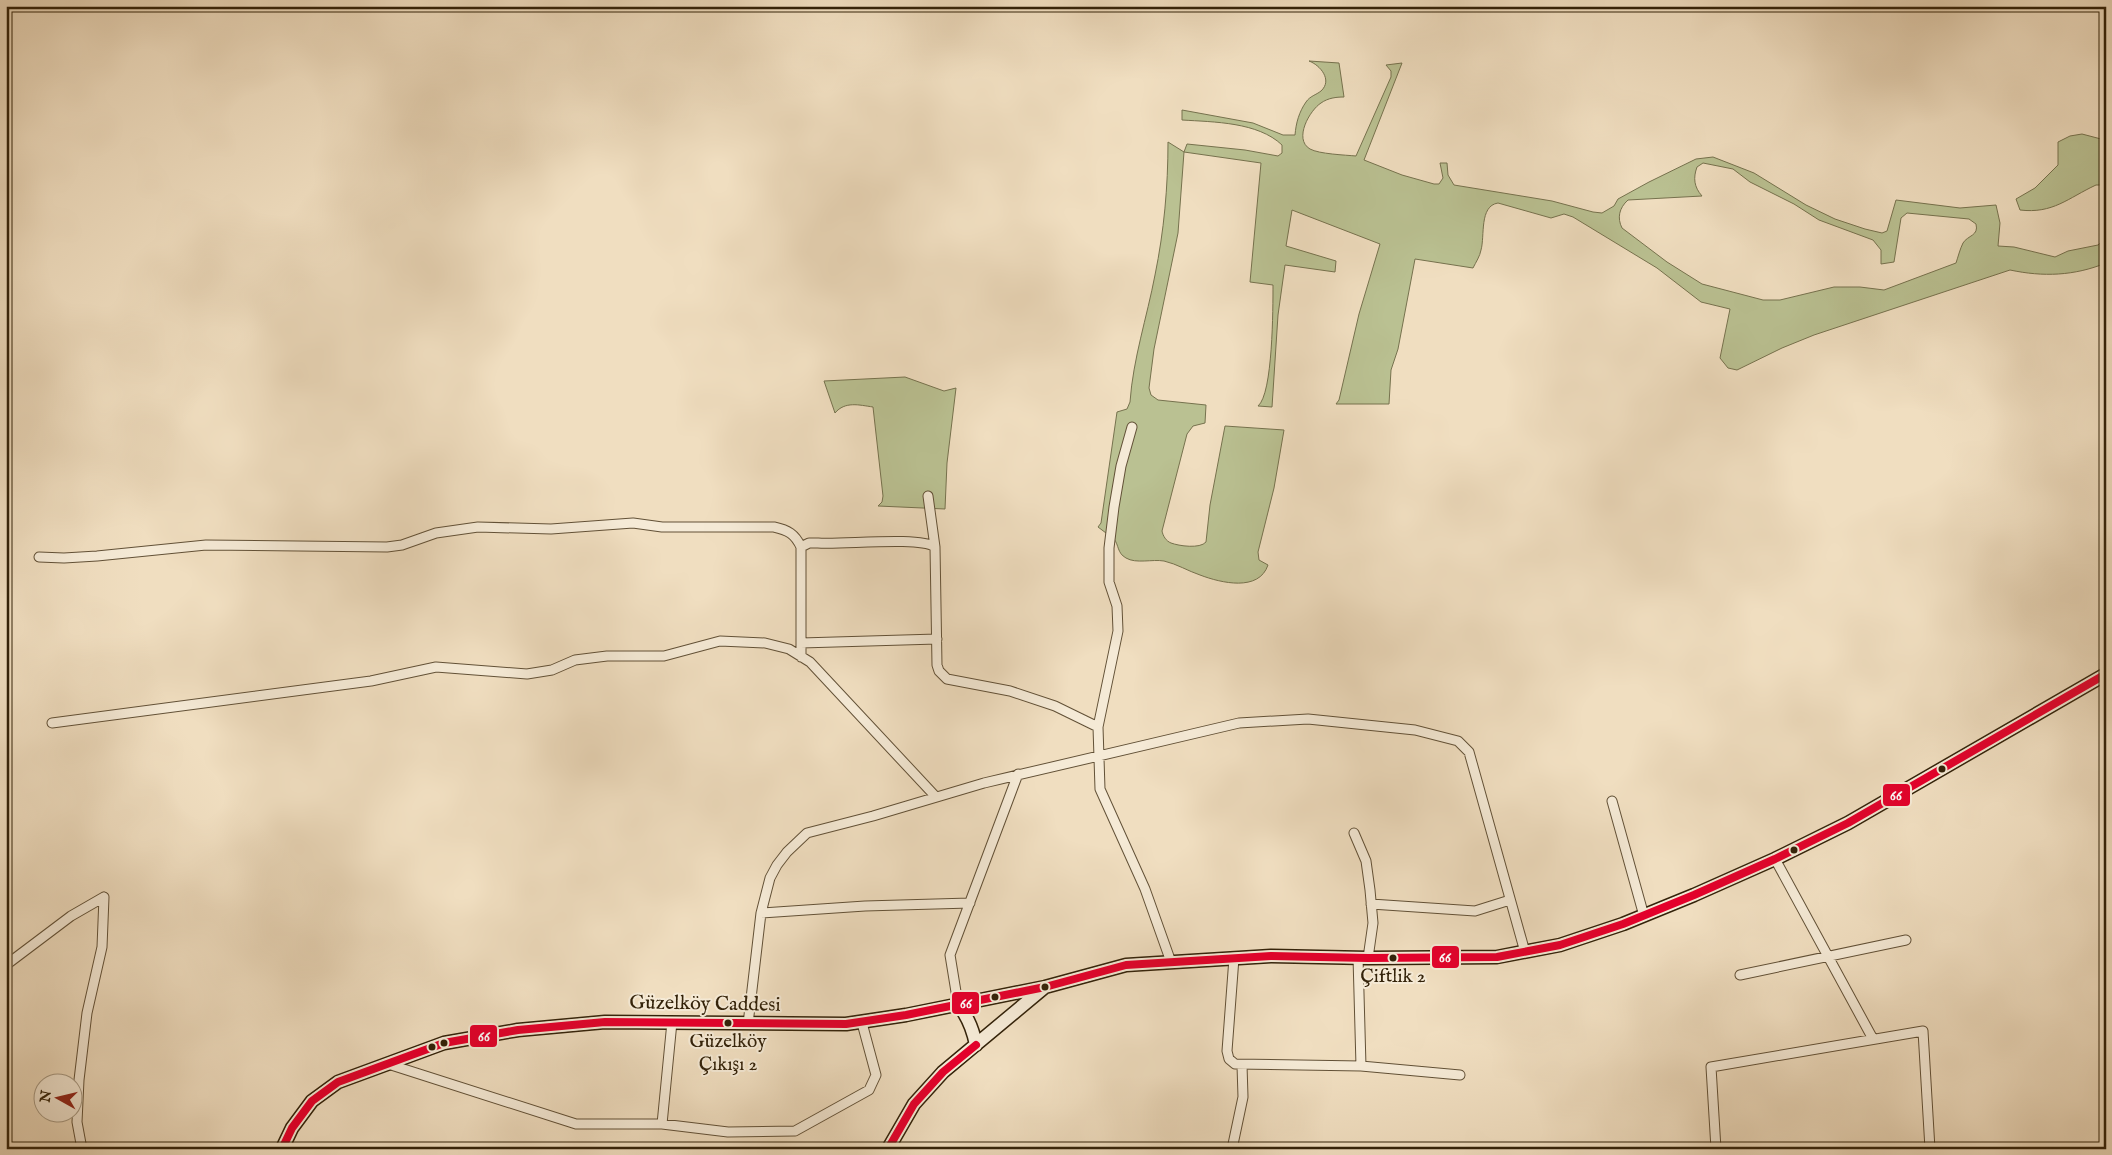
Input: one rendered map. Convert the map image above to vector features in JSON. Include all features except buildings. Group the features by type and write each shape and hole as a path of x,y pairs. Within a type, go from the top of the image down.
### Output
{"street":[{"path":"1132,427 1117,490 1109,548 1110,582 1117,606 1118,630 1098,726 1097,756 1100,789 1145,889 1171,962"},
{"path":"928,496 935,547 939,671 947,680 1010,691 1055,706 1098,726"},
{"path":"39,557 97,556 206,545 387,547 402,545 436,533 478,527 551,529 632,524 662,527 774,527 789,531 797,539 801,547 801,657"},
{"path":"801,547 809,543 818,542 909,542 931,544 935,547"},
{"path":"801,642 937,639"},
{"path":"52,723 362,683 436,667 527,674 552,670 575,660 607,656 664,656 720,641 765,643 789,649 810,662 936,797"},
{"name":"Güzelköy Caddesi","path":"282,1149 292,1128 312,1102 338,1082 444,1043 518,1030 605,1022 862,1023 1045,987 1126,965 1234,958 1497,957 1560,945 1644,916 1774,859 1856,818 2106,674"},
{"path":"748,1024 761,913 770,878 777,864 807,833 1018,774 1239,723 1308,720 1415,730 1458,741 1469,752 1525,952"},
{"path":"976,1046 974,1030 968,1016 958,1004 950,955 1018,774"},
{"path":"1612,801 1644,916"},
{"path":"1354,833 1366,861 1373,923 1363,957 1361,1066"},
{"path":"1774,859 1873,1039"},
{"path":"6,965 72,916 104,897 102,947 87,1013 78,1080 77,1122 82,1149"},
{"path":"1371,904 1475,910 1510,900"},
{"path":"761,913 865,906 970,903"},
{"path":"1740,976 1906,940"},
{"path":"1234,958 1227,1052 1232,1062 1242,1065 1361,1066 1460,1075"},
{"path":"888,1149 914,1104 943,1072 1045,987"},
{"path":"662,1124 672,1022"},
{"path":"388,1064 576,1124 662,1124 728,1132 796,1131 870,1090 876,1075 862,1023"},
{"path":"1716,1149 1711,1067 1923,1030 1930,1149"},
{"path":"1232,1149 1244,1097 1242,1065"}],"green space":[{"path":"1309,61 1339,63 1344,97 1324,101 1312,112 1305,125 1303,139 1305,144 1314,151 1356,156 1391,77 1391,71 1386,65 1402,63 1364,160 1402,175 1439,184 1443,178 1440,163 1447,163 1448,175 1454,185 1552,201 1602,213 1614,206 1618,199 1649,182 1696,159 1713,157 1754,173 1806,205 1835,219 1865,229 1882,233 1887,231 1896,200 1960,208 1996,205 2000,223 1998,246 2014,247 2055,257 2068,251 2098,245 2106,238 2106,263 2082,271 2058,274 2034,274 2010,270 1814,335 1737,370 1728,368 1720,358 1730,309 1701,302 1657,268 1573,217 1564,214 1551,218 1498,203 1492,205 1485,215 1482,244 1479,257 1473,268 1415,259 1398,349 1391,370 1389,404 1336,404 1339,400 1359,314 1380,244 1292,210 1286,246 1336,261 1335,272 1285,265 1278,315 1272,407 1258,406 1267,385 1273,296 1273,285 1250,282 1261,163 1184,152 1187,144 1245,150 1278,156 1282,153 1282,145 1272,137 1248,128 1221,123 1182,120 1182,110 1253,123 1283,135 1295,135 1298,118 1306,102 1321,91 1326,82 1321,69","holes":["1703,163 1733,169 1750,182 1794,204 1819,220 1873,240 1881,250 1881,264 1894,262 1901,218 1907,213 1969,219 1976,224 1977,228 1975,233 1963,243 1956,263 1884,290 1860,287 1834,287 1780,300 1763,300 1702,284 1667,262 1622,228 1620,213 1628,200 1702,196 1695,182 1697,167"]},
{"path":"2082,134 2101,139 2106,160 2106,189 2102,185 2096,185 2060,204 2042,210 2020,210 2016,199 2035,188 2058,165 2058,142 2070,136"},
{"path":"1168,142 1184,152 1178,233 1154,349 1149,388 1151,395 1158,400 1206,405 1205,423 1193,426 1187,434 1162,531 1166,540 1175,544 1199,546 1206,542 1210,505 1225,426 1284,430 1274,488 1258,552 1259,560 1268,565 1263,574 1257,579 1248,582 1218,581 1164,561 1130,560 1121,554 1116,541 1098,527 1101,523 1117,412 1127,409 1130,402 1137,354 1161,242 1165,209"},
{"path":"905,377 944,391 956,388 947,463 945,509 878,506 882,502 883,496 873,407 848,405 835,413 824,381"}],"transit line":[{"name":"66","path":"282,1149 292,1128 312,1101 338,1082 444,1043 518,1030 605,1022 846,1024 906,1015 1045,987 1126,965 1271,956 1368,958 1497,957 1560,945 1623,924 1694,895 1775,859 1848,823 2106,674"},
{"name":"66","path":"888,1149 914,1104 943,1072 976,1045"}],"place":[{"name":"Çiftlik 2","path":"1393,958"},
{"name":"Güzelköy Çıkışı 2","path":"728,1023"}]}
